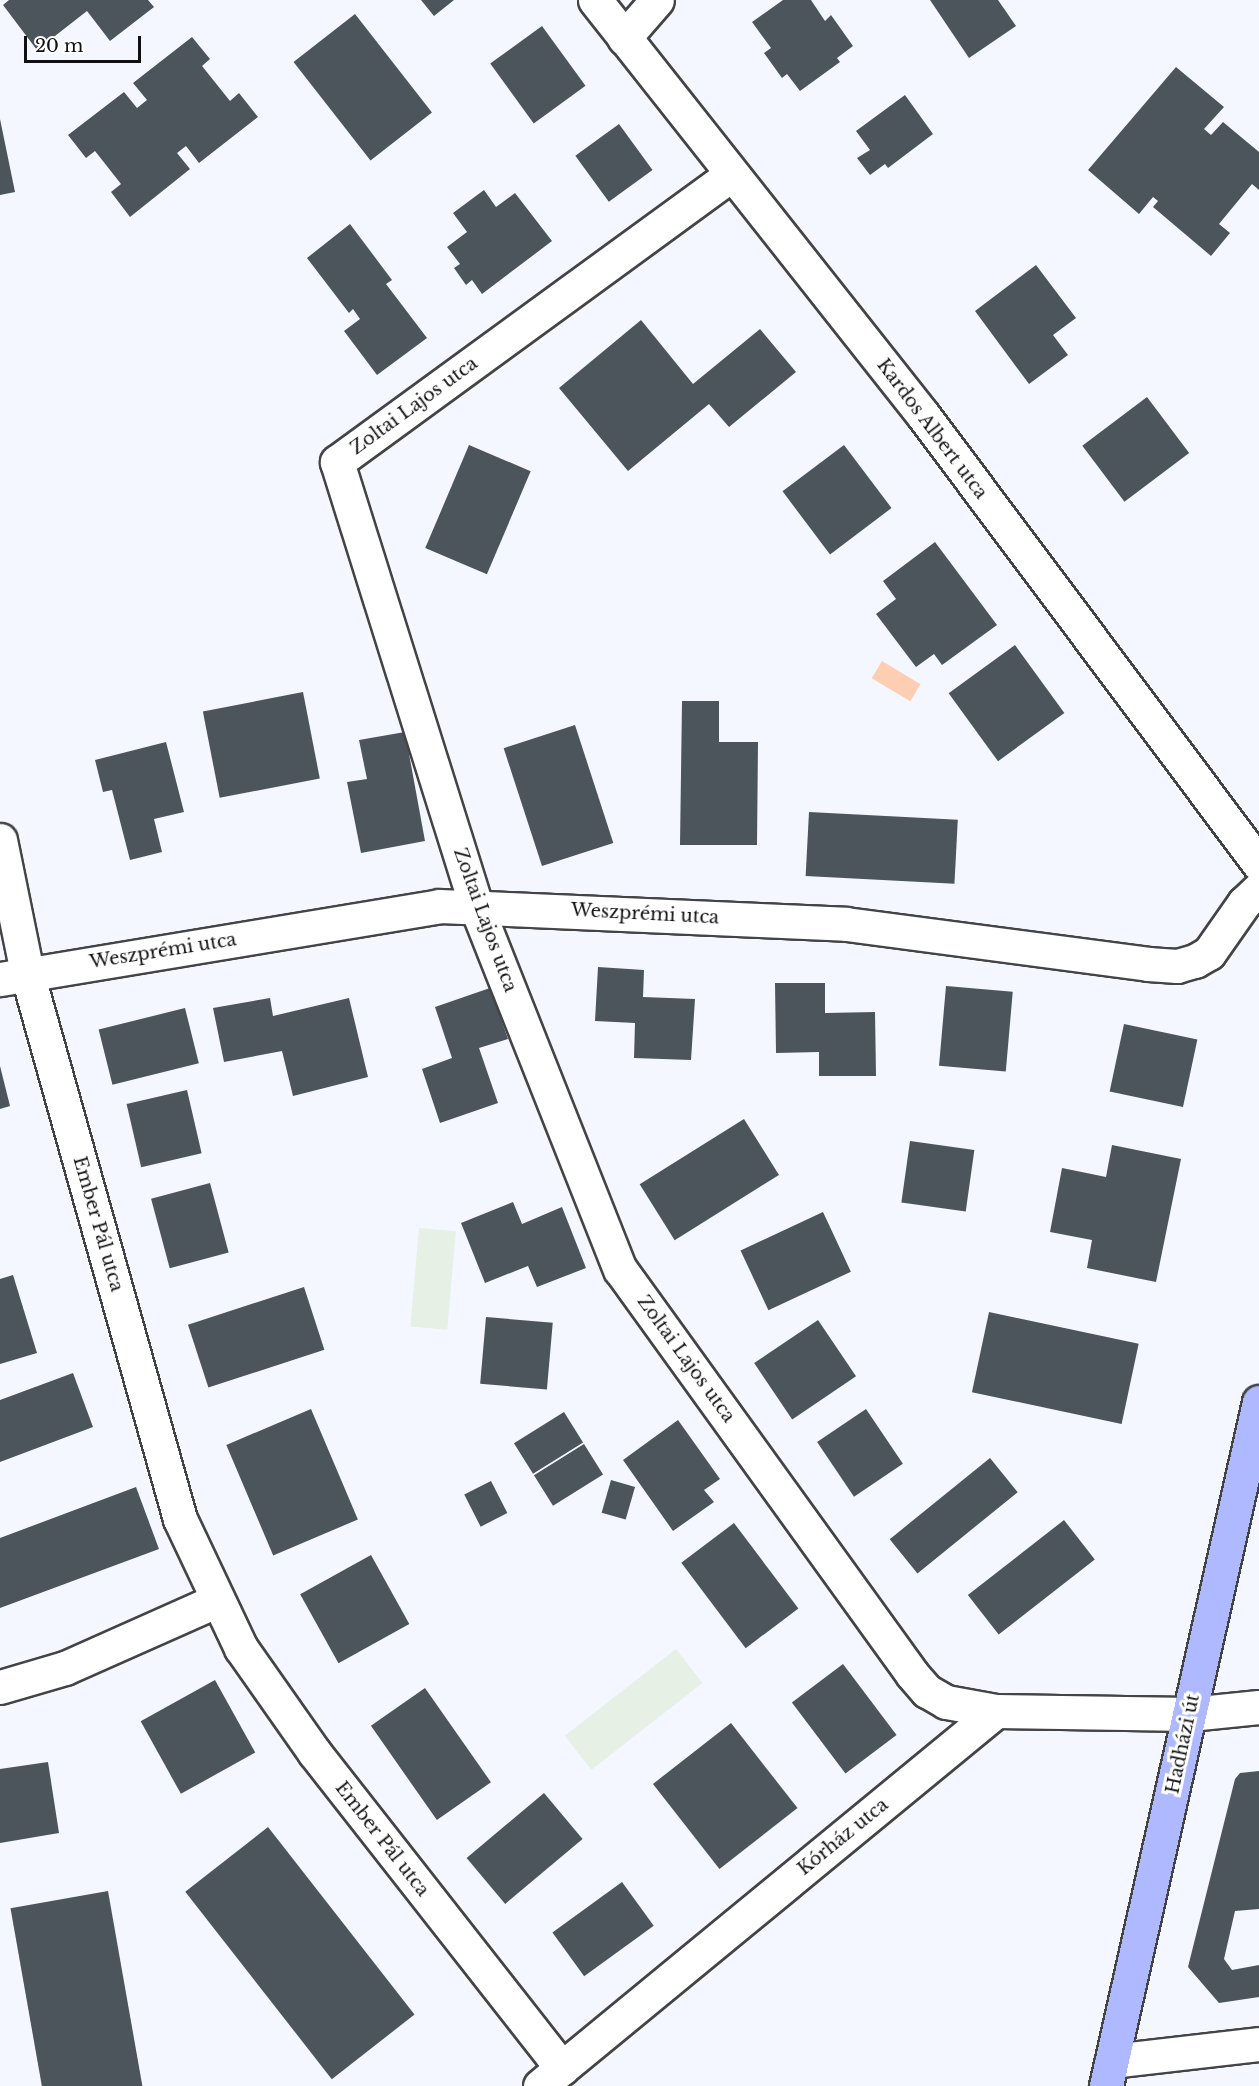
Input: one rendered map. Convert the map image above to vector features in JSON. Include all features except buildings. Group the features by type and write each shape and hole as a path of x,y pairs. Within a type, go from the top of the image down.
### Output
{"street":[{"name":"Kardos Albert utca","path":"595,0 923,416 1259,864"},
{"path":"624,38 657,0"},
{"name":"Zoltai Lajos utca","path":"732,174 337,462 476,906 620,1269 912,1674 927,1691 946,1702 996,1711"},
{"name":"Ember Pál utca","path":"0,840 13,976 180,1519 241,1648 551,2077"},
{"name":"Weszprémi utca","path":"13,976 439,906 846,924 1168,966 1186,964 1209,953 1244,903 1259,889"},
{"name":"Hadházi út","path":"1109,2073 1259,1402"},
{"path":"0,1687 65,1668 218,1599"},
{"path":"996,1711 1190,1714 1259,1707"},
{"name":"Kórház utca","path":"551,2077 996,1711"},
{"path":"1109,2073 1259,2044"}],"shaded area":[{"path":"882,661 921,684 910,701 872,678"},
{"path":"419,1228 456,1231 447,1330 410,1327"},
{"path":"676,1649 702,1683 591,1770 565,1736"}]}
